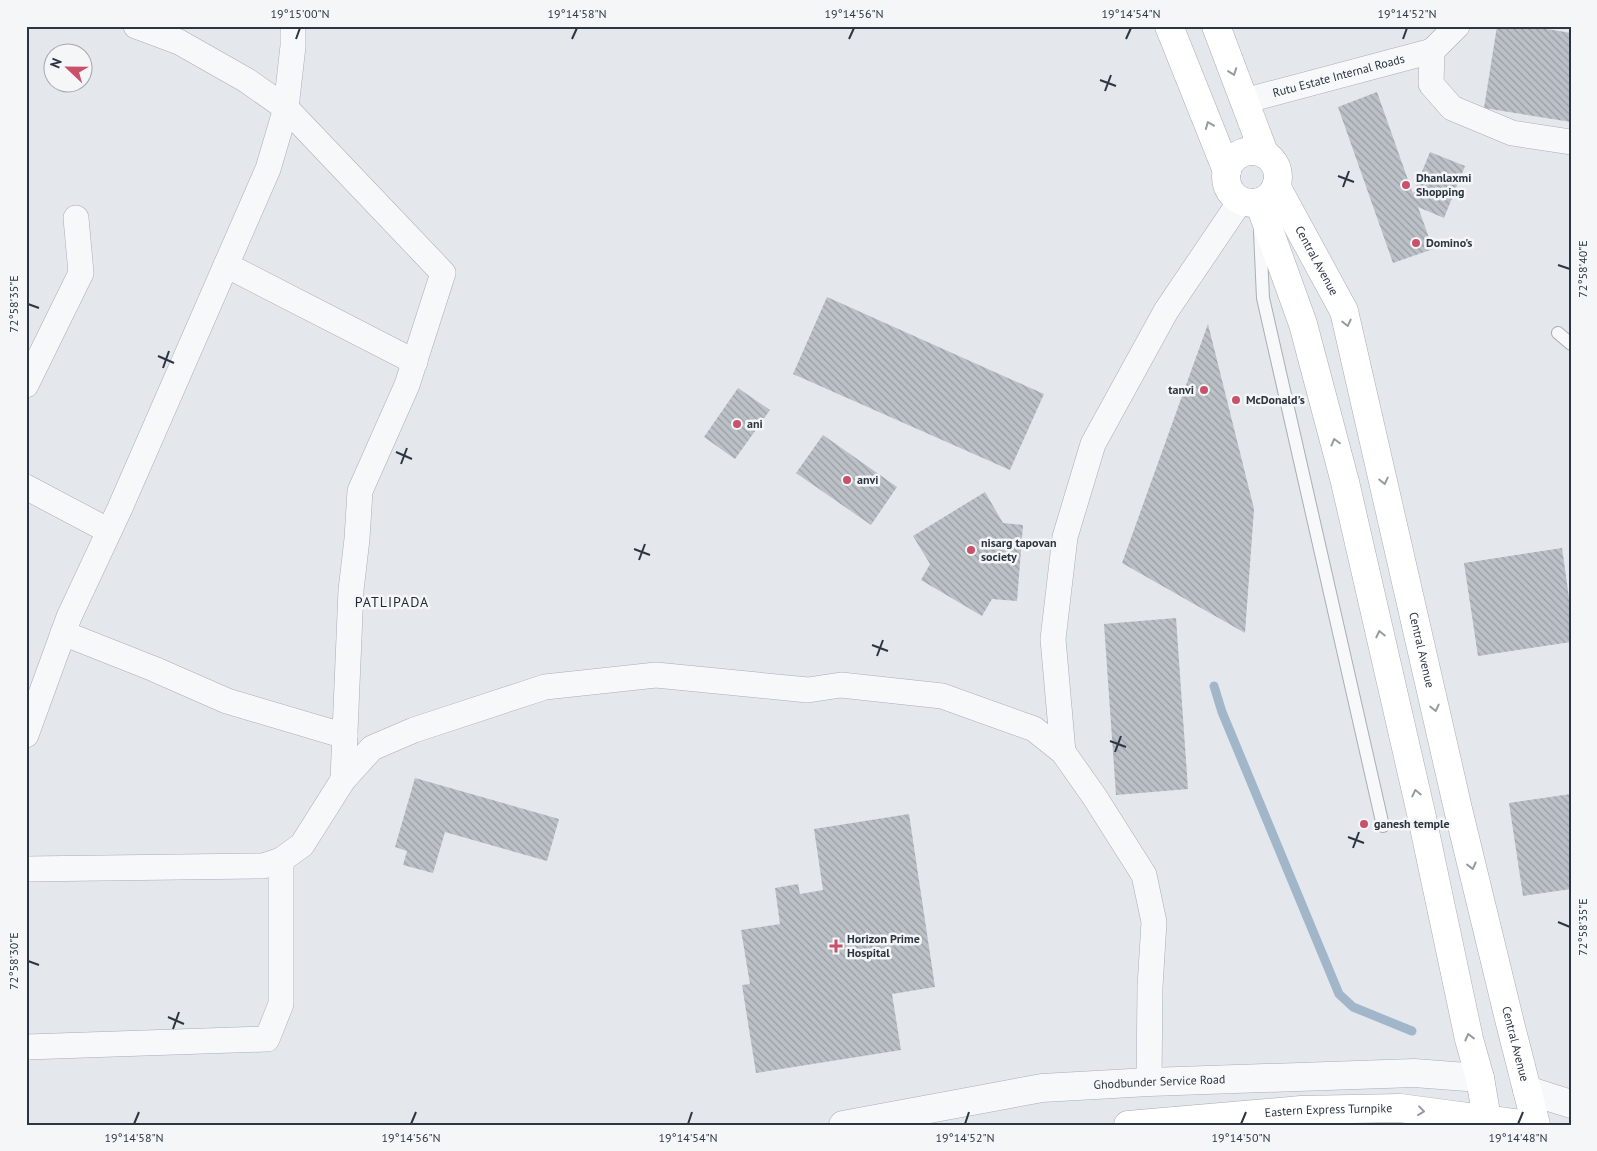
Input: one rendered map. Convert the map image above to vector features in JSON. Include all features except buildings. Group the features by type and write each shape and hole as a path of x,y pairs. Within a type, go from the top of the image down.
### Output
{"main road":[{"path":"1169,26 1227,171 1229,187 1234,195 1259,196 1278,179 1278,170 1275,163 1264,153 1254,150 1245,151 1237,155 1227,171"},
{"path":"1216,26 1264,153"},
{"path":"1259,196 1303,324 1345,482 1421,813 1469,1039 1480,1078 1488,1122"},
{"name":"Central Avenue","path":"1259,196 1344,311 1458,809 1536,1125"},
{"name":"Eastern Express Turnpike","path":"1128,1125 1301,1110 1400,1108 1488,1122 1528,1125"}],"street":[{"path":"136,26 179,42 246,80 286,108 443,273 407,386 360,491 351,590 343,780"},
{"path":"26,735 63,633 268,169 286,108 293,46 293,26"},
{"path":"1457,26 1432,51 1431,84 1452,108 1512,133 1571,142"},
{"name":"Rutu Estate Internal Roads","path":"1244,101 1432,51"},
{"path":"1063,752 1053,639 1066,537 1093,444 1166,311 1259,196"},
{"path":"26,385 81,273 76,218"},
{"path":"226,265 415,362"},
{"path":"26,487 109,531"},
{"path":"63,633 154,669 227,702 345,736"},
{"path":"26,868 263,866 281,860 302,845 343,780 372,748 414,730 545,687 656,675 808,690 841,685 942,696 1034,729 1063,752 1094,796 1144,875 1154,922 1150,987 1149,1082"},
{"path":"26,1047 267,1040 281,1004 281,860"},
{"name":"Ghodbunder Service Road","path":"842,1125 1042,1088 1149,1082 1414,1073 1480,1078"},
{"path":"1527,1090 1571,1104"}],"lane":[{"path":"1259,196 1263,298 1383,826"},
{"path":"1558,332 1571,344"}],"waterway":[{"path":"1214,686 1222,712 1339,994 1353,1007 1412,1031"}],"place":[{"name":"Dhanlaxmi Shopping","path":"1406,185"},
{"name":"Domino's","path":"1416,243"},
{"name":"tanvi","path":"1204,390"},
{"name":"McDonald's","path":"1236,400"},
{"name":"ani","path":"737,424"},
{"name":"anvi","path":"847,480"},
{"name":"nisarg tapovan society","path":"971,550"},
{"name":"ganesh temple","path":"1364,824"},
{"name":"Horizon Prime Hospital","path":"836,946"}],"district":[{"name":"PATLIPADA","path":"392,602"}]}
